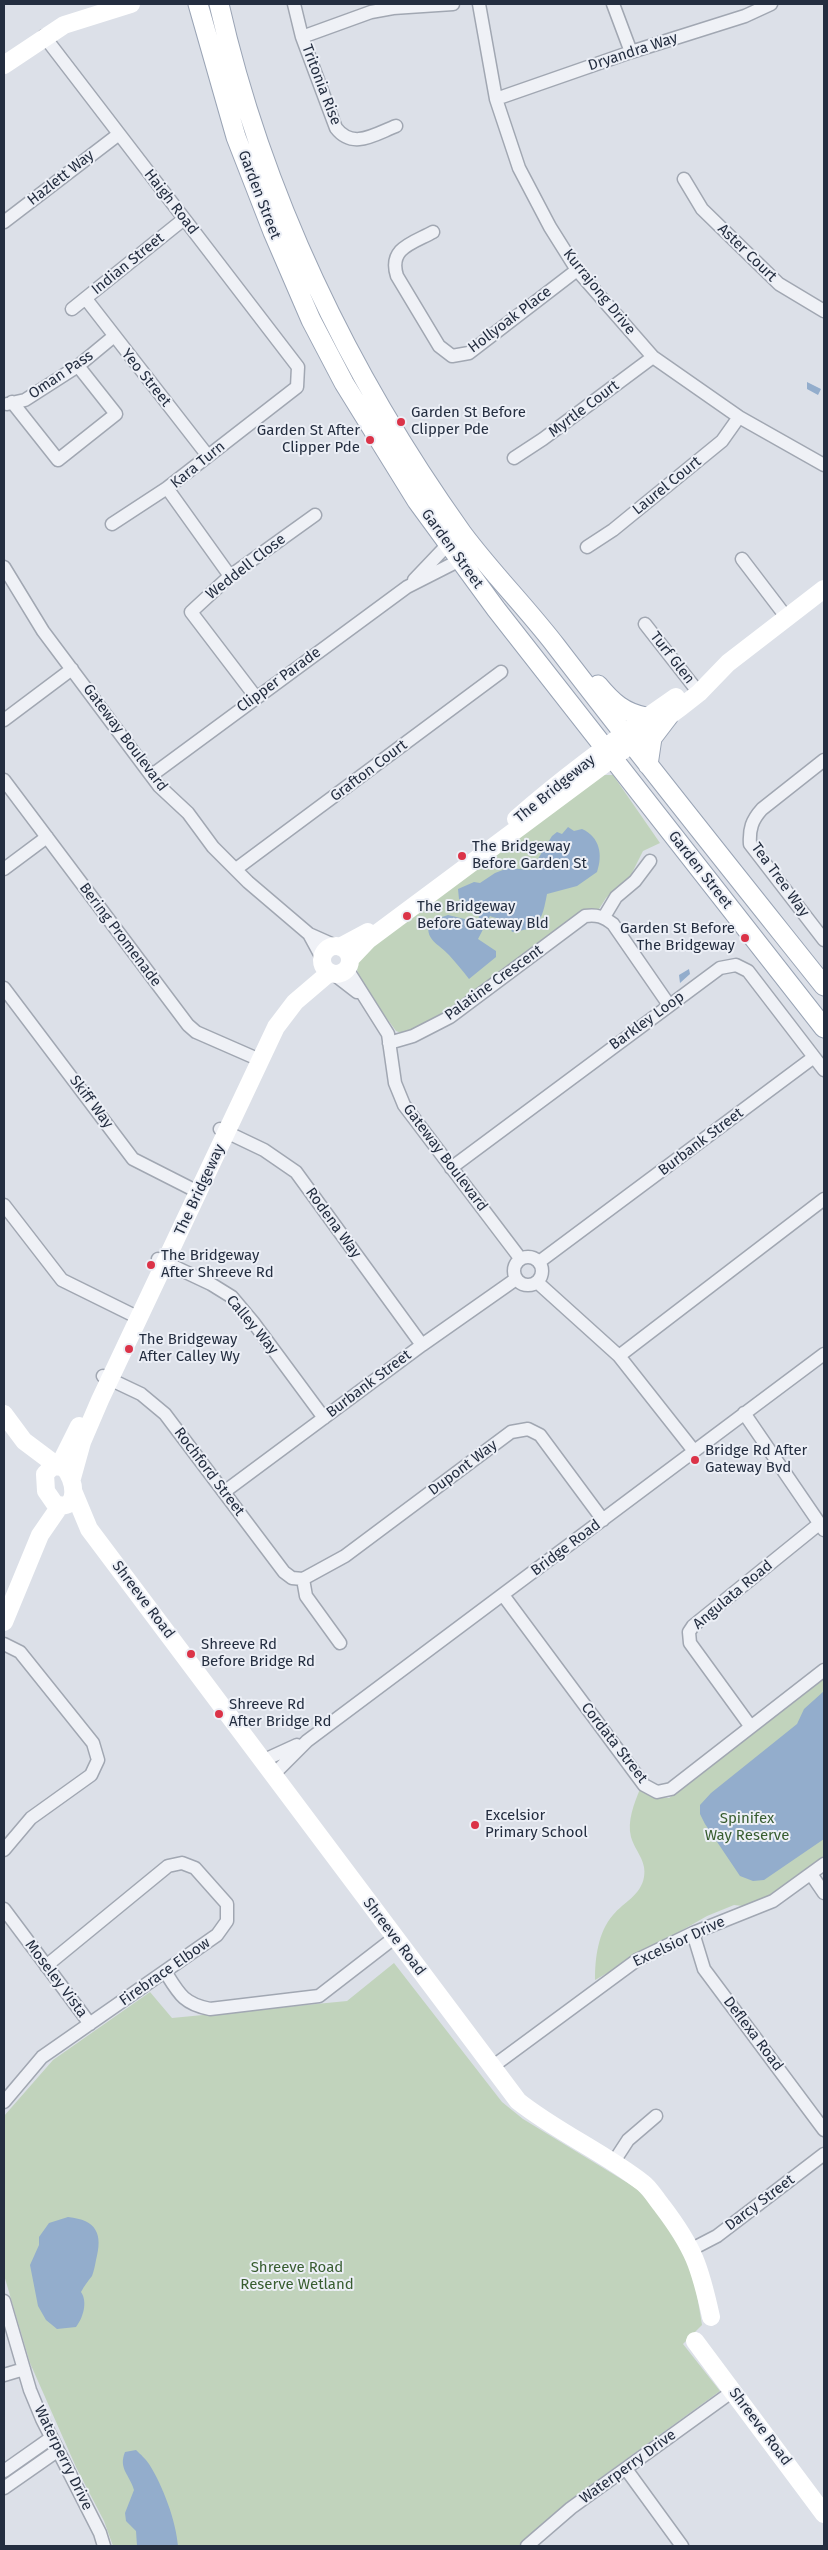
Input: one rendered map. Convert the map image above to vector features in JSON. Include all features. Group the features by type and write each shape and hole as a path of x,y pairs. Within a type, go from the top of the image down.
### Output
{"main road":[{"name":"Garden Street","path":"198,4 236,136 273,232 311,320 344,383 417,502 455,537"},
{"name":"Garden Street","path":"219,4 230,49 262,152 312,275 386,417 455,537 468,555 511,629 824,1028"},
{"name":"Garden Street","path":"468,555 545,632 627,739 824,986"},
{"path":"545,632 554,634 564,642 611,701 627,712 646,717"},
{"path":"648,765 652,738 668,717"}],"street":[{"name":"Tritonia Rise","path":"294,4 302,37 336,128 341,135 350,140 359,140 396,126"},
{"name":"Tritonia Rise","path":"302,37 371,12 393,8 453,4"},
{"name":"Kurrajong Drive","path":"479,4 496,99 519,168 550,227 577,270 653,357 739,417 824,465"},
{"path":"612,4 631,52"},
{"name":"Dryandra Way","path":"496,99 631,52 745,16 771,4"},
{"path":"4,64 44,36 70,23 121,5"},
{"name":"Haigh Road","path":"44,36 298,367"},
{"name":"Hazlett Way","path":"4,222 119,134"},
{"name":"Aster Court","path":"684,179 702,209 778,284 824,311"},
{"name":"Indian Street","path":"72,309 184,219"},
{"name":"Hollyoak Place","path":"433,232 403,249 396,256 394,266 397,276 439,346 452,356 469,353 577,270"},
{"name":"Yeo Street","path":"86,299 208,456"},
{"name":"Oman Pass","path":"8,403 25,400 78,366 114,337"},
{"name":"Myrtle Court","path":"514,458 543,440 653,357"},
{"path":"8,403 58,460 116,414 78,366"},
{"name":"Kara Turn","path":"230,576 167,488 297,387 298,367"},
{"name":"Laurel Court","path":"586,547 613,530 722,440 739,417"},
{"path":"112,524 167,488"},
{"name":"Weddell Close","path":"255,696 191,612 230,576 316,515"},
{"name":"Clipper Parade","path":"407,587 455,537"},
{"name":"Clipper Parade","path":"152,775 255,696 407,587 468,555"},
{"path":"742,559 787,618"},
{"name":"Gateway Boulevard","path":"4,567 43,631 159,786 188,813 213,847 236,870 310,934 335,961 381,1020 389,1043 395,1083 404,1104 520,1258"},
{"path":"627,739 668,717 696,689 824,589"},
{"name":"Turf Glen","path":"645,624 696,689"},
{"path":"4,720 72,669"},
{"name":"Grafton Court","path":"236,870 501,672"},
{"path":"627,739 646,717 696,689"},
{"name":"The Bridgeway","path":"40,1535 68,1495 82,1442 107,1378 257,1059 282,1018 335,961 370,930 500,834 534,802 627,739"},
{"name":"Tea Tree Way","path":"824,760 762,809 754,818 749,834 750,844 824,940"},
{"name":"Bering Promenade","path":"4,780 188,1026 196,1032 257,1059"},
{"path":"4,870 47,837"},
{"path":"650,861 635,880 616,897 604,917 613,924 669,1005"},
{"name":"Palatine Crescent","path":"389,1043 413,1036 450,1017 585,916 594,914 604,917"},
{"name":"Gateway Boulevard","path":"310,934 335,961"},
{"name":"Barkley Loop","path":"451,1168 720,968 736,965 748,971 824,1070"},
{"name":"Skiff Way","path":"4,988 133,1158 195,1190"},
{"name":"Burbank Street","path":"539,1262 814,1057"},
{"name":"Rodena Way","path":"223,1131 264,1150 296,1172 422,1345"},
{"path":"618,1356 824,1199"},
{"path":"4,1205 62,1280 135,1317"},
{"path":"530,1256 539,1262 542,1271 537,1282 527,1285 516,1279 514,1270 520,1258 530,1256"},
{"name":"Calley Way","path":"162,1261 211,1284 232,1297 253,1322 324,1418"},
{"name":"Burbank Street","path":"224,1492 422,1345 516,1279"},
{"path":"537,1282 618,1356 694,1451"},
{"name":"Bridge Road","path":"268,1768 824,1354"},
{"name":"The Bridgeway","path":"40,1535 51,1475 107,1378"},
{"name":"Rochford Street","path":"107,1378 141,1394 165,1414 284,1572 292,1578 303,1579"},
{"path":"744,1413 822,1527"},
{"name":"Shreeve Road","path":"4,1414 51,1475 50,1499 68,1495"},
{"name":"Dupont Way","path":"303,1579 345,1556 511,1432 528,1428 540,1435 603,1520"},
{"name":"Shreeve Road","path":"51,1475 67,1470 68,1495 90,1529 394,1938 518,2100 536,2115 645,2184 692,2249 701,2272 711,2317"},
{"name":"Angulata Road","path":"751,1727 690,1643 690,1632 693,1626 822,1527"},
{"path":"4,1622 40,1535"},
{"path":"303,1579 306,1596 340,1644"},
{"name":"Cordata Street","path":"502,1595 644,1784 657,1792 671,1789 824,1670"},
{"path":"4,1644 20,1652 93,1743 98,1760 91,1775 31,1818 4,1850"},
{"name":"Firebrace Elbow","path":"46,1966 168,1866 182,1863 195,1868 227,1904 227,1921 217,1935 166,1973 90,2024"},
{"name":"Excelsior Drive","path":"492,2067 637,1960 693,1933 773,1901 824,1864"},
{"path":"811,1874 824,1893"},
{"name":"Moseley Vista","path":"4,1909 90,2024"},
{"name":"Deflexa Road","path":"693,1933 704,1969 824,2130"},
{"path":"166,1973 179,1994 192,2006 210,2009 320,1996 394,1938"},
{"path":"4,2102 42,2057 90,2024"},
{"path":"613,2163 628,2140 656,2116"},
{"name":"Darcy Street","path":"692,2249 718,2236 824,2154"},
{"name":"Waterperry Drive","path":"4,2301 24,2369 51,2438 100,2532 104,2546"},
{"name":"Shreeve Road","path":"695,2341 824,2514"},
{"path":"4,2375 24,2369"},
{"name":"Waterperry Drive","path":"527,2546 571,2508 733,2391"},
{"path":"4,2471 51,2438"},
{"path":"4,2488 57,2451"},
{"path":"626,2469 682,2546"}],"green space":[{"path":"599,775 613,775 660,843 643,851 631,875 606,898 599,909 583,912 449,1011 404,1034 396,1031 364,987 357,970 359,954"},
{"name":"Spinifex Way Reserve","path":"824,1679 824,1861 767,1900 743,1906 734,1905 707,1916 595,1980 597,1954 604,1929 613,1915 636,1894 644,1877 644,1866 630,1831 632,1813 640,1789 658,1797 669,1798"},
{"name":"Shreeve Road Reserve Wetland","path":"394,1963 502,2102 523,2119 636,2188 654,2208 683,2249 694,2277 702,2325 683,2344 720,2391 566,2503 518,2546 113,2546 104,2521 76,2467 30,2363 4,2275 4,2116 53,2060 150,1992 172,2018 347,2001"}],"water":[{"path":"807,382 821,389 818,395 807,389"},
{"path":"568,827 574,831 582,829 593,837 600,853 597,872 577,886 547,894 541,917 534,926 512,932 506,922 490,916 478,939 496,951 496,957 469,979 449,955 430,937 428,927 430,921 448,915 477,922 481,911 459,899 458,889 474,882 480,883 495,873 508,868 531,870 552,836 557,832 562,834"},
{"path":"689,969 690,974 680,983 679,975"},
{"path":"824,1691 824,1839 764,1880 753,1881 740,1876 705,1824 700,1814 700,1805 711,1793 797,1724 804,1709"},
{"path":"68,2217 86,2221 91,2225 98,2236 99,2243 92,2276 81,2292 84,2300 84,2310 81,2319 76,2327 57,2329 46,2320 38,2306 30,2265 39,2245 39,2237 49,2223"},
{"path":"136,2450 149,2464 164,2493 175,2526 178,2546 137,2546 136,2531 126,2521 125,2513 134,2490 124,2468 123,2458 125,2452"}],"place":[{"name":"Garden St Before Clipper Pde","path":"401,422"},
{"name":"Garden St After Clipper Pde","path":"370,440"},
{"name":"The Bridgeway Before Garden St","path":"462,856"},
{"name":"The Bridgeway Before Gateway Bld","path":"407,916"},
{"name":"Garden St Before The Bridgeway","path":"745,938"},
{"name":"The Bridgeway After Shreeve Rd","path":"151,1265"},
{"name":"The Bridgeway After Calley Wy","path":"129,1349"},
{"name":"Bridge Rd After Gateway Bvd","path":"695,1460"},
{"name":"Shreeve Rd Before Bridge Rd","path":"191,1654"},
{"name":"Shreeve Rd After Bridge Rd","path":"219,1714"},
{"name":"Excelsior Primary School","path":"475,1825"}]}
